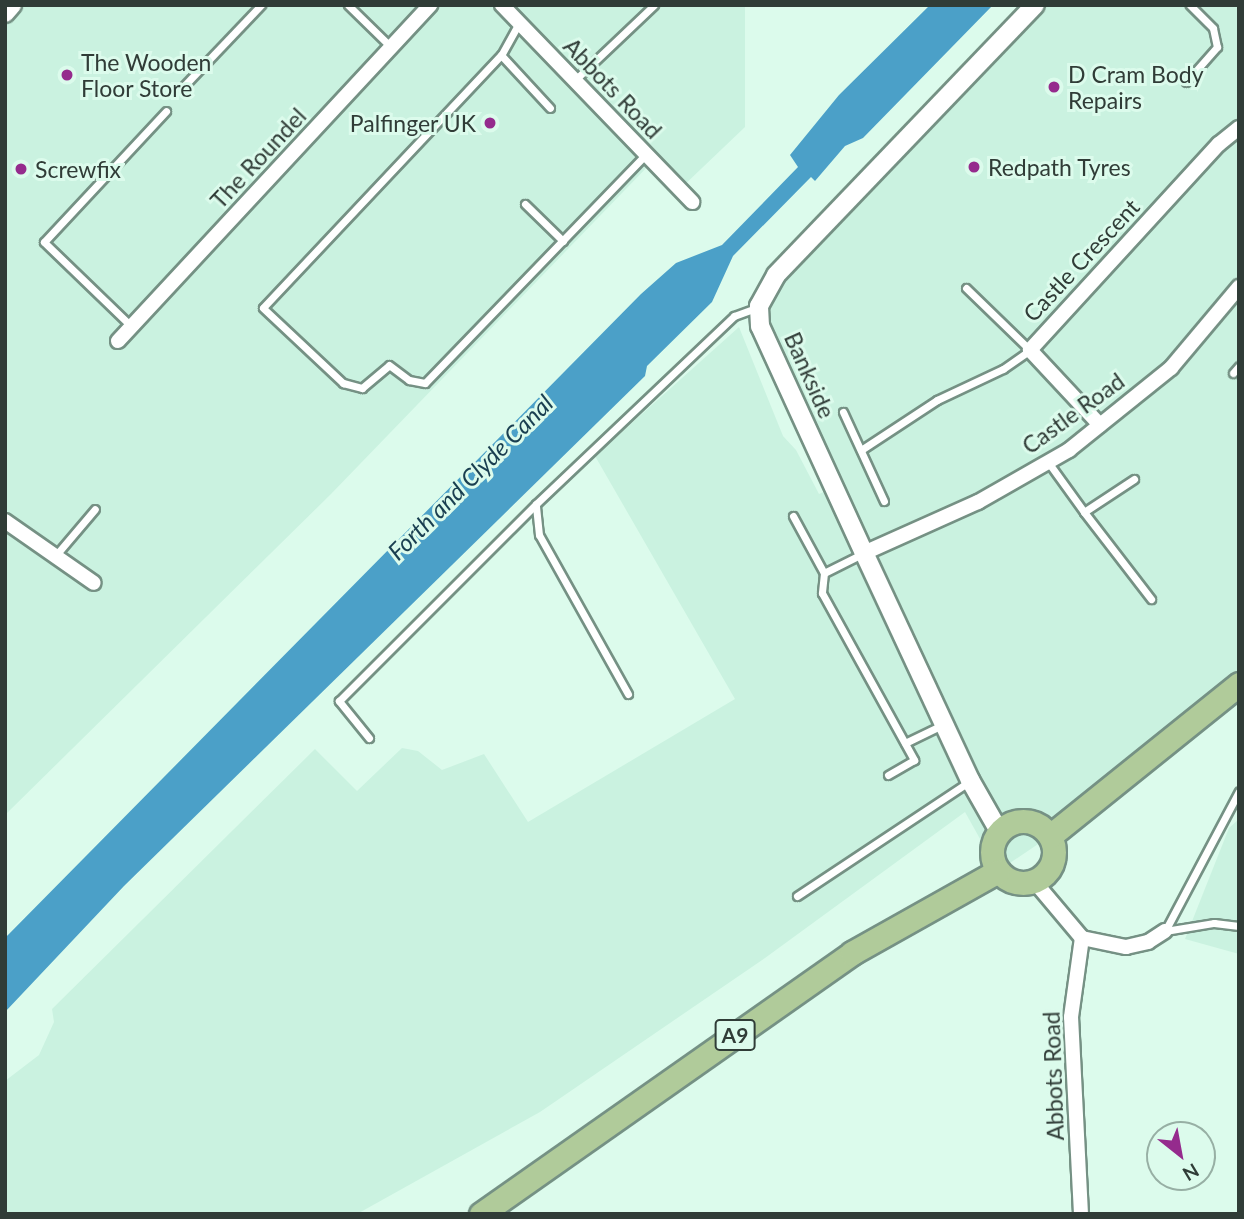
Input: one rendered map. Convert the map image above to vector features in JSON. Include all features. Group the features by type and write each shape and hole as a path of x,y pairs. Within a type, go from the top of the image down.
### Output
{"main road":[{"path":"1050,836 1239,684"},
{"path":"1020,821 1032,822 1050,836 1054,857 1050,867 1034,881 1013,882 998,871 992,851 999,831 1020,821"},
{"name":"A9","path":"481,1214 852,953 998,871"}],"street":[{"path":"5,13 12,5"},
{"name":"The Roundel","path":"118,341 430,5"},
{"name":"Abbots Road","path":"502,5 692,202"},
{"path":"759,306 776,275 1035,5"},
{"name":"Castle Crescent","path":"1100,425 1030,350 1219,144 1239,128"},
{"name":"Castle Road","path":"864,553 978,502 1048,462 1100,425 1171,368 1239,287"},
{"name":"Bankside","path":"759,306 760,326 970,780 999,831"},
{"path":"5,521 94,583"},
{"path":"1034,881 1082,938 1126,947 1149,942 1165,931"},
{"name":"Abbots Road","path":"1081,1214 1071,1017 1082,938"}],"lane":[{"path":"183,88 261,5"},
{"path":"348,5 391,47"},
{"path":"575,81 654,5"},
{"path":"1186,82 1217,47 1213,27 1191,5"},
{"path":"519,23 501,55 263,308 343,383 362,388 389,365 409,380 425,383 646,154"},
{"path":"501,55 550,108"},
{"path":"132,327 44,242 166,111"},
{"path":"525,204 563,241"},
{"path":"861,450 937,400 1003,369 1030,350 966,288"},
{"path":"369,738 339,701 536,504 734,316 759,306"},
{"path":"1233,373 1239,366"},
{"path":"843,412 884,501"},
{"path":"1048,462 1151,599"},
{"path":"1084,512 1134,479"},
{"path":"536,504 538,535 628,694"},
{"path":"55,556 95,509"},
{"path":"793,516 824,573 822,593 914,760 888,775"},
{"path":"824,573 864,553"},
{"path":"905,743 944,724"},
{"path":"797,896 970,780"},
{"path":"1165,931 1239,791"},
{"path":"1165,931 1214,923 1239,926"}],"shaded area":[{"path":"5,5 745,5 745,127 680,189 652,162 331,494 5,815"},
{"path":"1035,5 1239,5 1239,684 1050,836 998,871 965,812 765,958 540,1112 357,1214 5,1214 5,1081 39,1055 54,1022 52,1009 315,749 357,791 402,748 418,751 442,770 484,754 528,822 735,699 595,456 739,327 783,436 796,450 819,494 833,488 760,326 765,290"},
{"path":"1239,819 1239,954 1185,939 1229,828"}],"water":[{"name":"Forth and Clyde Canal","path":"930,5 993,5 863,138 845,146 815,181 811,177 733,256 712,302 647,366 645,376 124,886 5,1012 5,938 641,294 676,263 722,245 798,167 790,155 839,95"}],"place":[{"name":"The Wooden Floor Store","path":"67,75"},
{"name":"D Cram Body Repairs","path":"1054,87"},
{"name":"Palfinger UK","path":"490,123"},
{"name":"Redpath Tyres","path":"974,167"},
{"name":"Screwfix","path":"21,169"}]}
